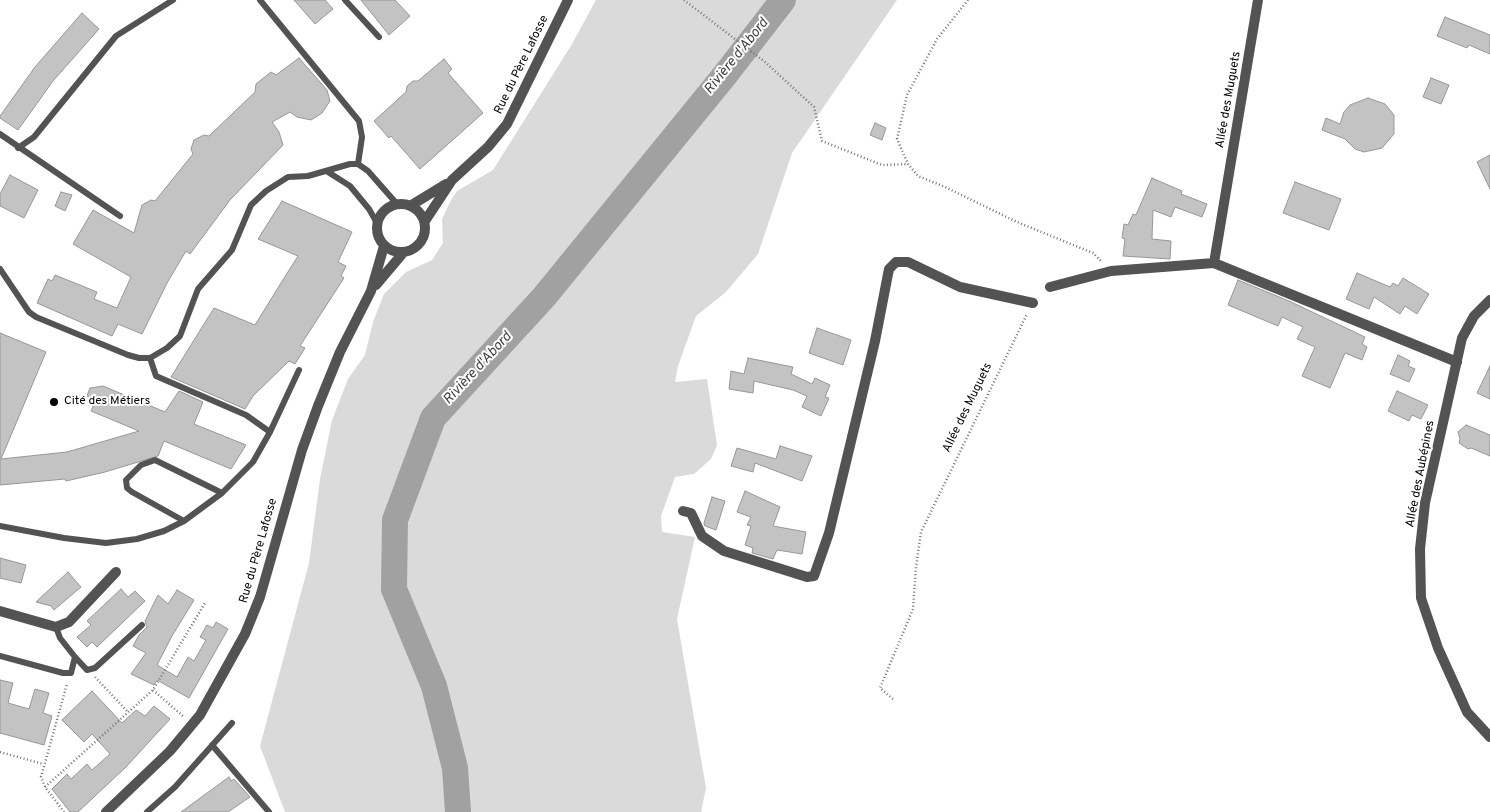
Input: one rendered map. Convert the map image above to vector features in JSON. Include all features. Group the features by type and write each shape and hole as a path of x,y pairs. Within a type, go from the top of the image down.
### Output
{"street":[{"name":"Rue du Père Lafosse","path":"410,206 452,180 488,147 507,124 568,0"},
{"name":"Allée des Muguets","path":"1214,263 1258,0"},
{"name":"Rue du Père Lafosse","path":"425,221 452,180"},
{"path":"397,204 410,206 421,214 425,221 426,228 422,242 410,251 403,253 390,250 384,246 377,231 377,223 388,208 397,204"},
{"name":"Rue du Père Lafosse","path":"106,812 170,751 193,724 226,670 245,634 260,597 302,450 314,415 340,352 371,291 384,246"},
{"name":"Rue du Père Lafosse","path":"371,291 403,253"},
{"path":"683,511 691,513 702,536 724,551 807,577 814,576 828,533 873,350 889,269 896,262 908,262 960,287 1033,303"},
{"path":"1050,287 1111,271 1214,263 1456,362"},
{"name":"Allée des Aubépines","path":"1490,300 1474,316 1462,338 1425,503 1420,549 1421,598 1438,648 1467,712 1490,737"},
{"path":"0,611 56,626 69,622 116,572"}],"lane":[{"path":"18,148 34,137 116,36 174,0"},
{"path":"260,0 359,121 362,137 358,164"},
{"path":"345,0 379,37"},
{"path":"0,134 120,216"},
{"path":"0,269 29,312 36,317 128,355 150,358 167,348 180,336 198,289 232,250 251,205 266,191 288,177 308,176 328,172 350,164 358,164 368,171 397,204"},
{"path":"328,172 350,186 370,209 377,223"},
{"path":"150,358 156,376 246,415 270,432"},
{"path":"0,526 64,538 106,543 137,539 164,531 184,521 222,494 253,462 300,370"},
{"path":"184,521 132,492 127,488 126,480 142,465 154,460 222,494"},
{"path":"56,626 60,638 87,670 95,668 142,625"},
{"path":"0,656 71,673 75,657"},
{"path":"147,812 175,787 232,723"},
{"path":"212,745 265,811"}],"path":[{"path":"684,0 765,62 814,107 822,141 882,165 908,164"},
{"path":"968,0 937,38 907,95 897,139 908,164 918,176 946,187 1017,222 1092,253 1111,271"},
{"name":"Allée des Muguets","path":"893,699 880,688 914,609 916,567 921,532 1033,303"},
{"path":"45,787 153,690 205,603"},
{"path":"87,670 128,712"},
{"path":"64,812 45,787 41,777 43,764 71,673"},
{"path":"153,690 193,724"},
{"path":"0,752 43,764"}],"shaded area":[{"path":"596,0 897,0 792,153 758,254 726,292 696,316 678,366 675,382 707,379 717,445 711,459 694,474 675,477 661,516 662,532 695,537 677,619 706,788 701,812 285,812 260,746 309,563 320,479 332,420 348,379 365,355 373,322 384,294 406,272 432,260 443,243 442,219 450,202 457,191 493,170 572,44"}],"building":[{"path":"294,0 325,0 333,9 315,24"},
{"path":"361,0 395,0 410,16 389,35"},
{"path":"82,13 99,29 53,81 18,130 0,118 0,116 35,67"},
{"path":"1445,17 1490,35 1490,54 1469,45 1467,48 1437,36"},
{"path":"299,58 327,90 330,101 322,113 311,120 297,117 290,112 272,122 279,132 283,145 230,200 190,254 186,251 167,283 142,334 118,324 112,336 37,303 48,279 52,281 55,275 97,292 94,299 117,308 131,277 73,244 93,210 134,233 142,205 151,200 155,201 193,154 191,149 194,140 204,135 209,136 255,92 256,84 271,72 276,75"},
{"path":"444,59 452,69 448,73 483,113 420,169 391,136 389,138 374,121 406,92 407,86 413,81 418,81"},
{"path":"1431,78 1449,85 1441,104 1423,97"},
{"path":"1368,98 1385,104 1394,115 1394,134 1382,148 1364,152 1355,149 1345,139 1322,130 1326,118 1340,124 1344,112 1350,105"},
{"path":"875,123 886,128 882,140 870,135"},
{"path":"1490,155 1490,189 1477,162"},
{"path":"10,175 38,190 24,218 0,206 0,194"},
{"path":"1152,178 1182,191 1181,194 1207,204 1202,217 1175,207 1171,217 1153,210 1152,239 1171,241 1170,259 1123,256 1125,239 1122,238 1124,224 1128,225 1133,214 1136,215"},
{"path":"1295,182 1341,199 1329,230 1283,213"},
{"path":"61,192 72,195 65,211 55,206"},
{"path":"282,201 352,232 338,262 346,266 341,276 344,278 300,346 305,348 295,364 289,361 253,396 245,409 171,377 214,308 255,325 298,256 258,239"},
{"path":"1357,273 1390,287 1393,283 1398,286 1403,278 1429,294 1417,314 1405,306 1400,314 1374,297 1369,309 1346,299"},
{"path":"1238,280 1289,301 1365,337 1362,344 1367,347 1362,360 1345,353 1330,388 1302,376 1315,347 1297,339 1303,327 1282,317 1278,326 1228,305"},
{"path":"817,328 851,340 843,365 809,353"},
{"path":"0,333 46,352 1,459 67,452 139,431 91,411 96,400 87,396 90,388 103,386 165,412 179,391 203,402 194,424 246,445 231,469 164,441 158,456 105,472 66,481 65,479 0,485"},
{"path":"1398,355 1410,361 1408,366 1415,369 1409,382 1390,374"},
{"path":"748,358 793,367 791,374 812,384 815,378 830,385 825,397 829,398 821,416 802,407 807,396 793,390 754,381 753,393 729,389 731,371 744,374"},
{"path":"1490,366 1490,399 1477,393"},
{"path":"1397,391 1428,405 1421,419 1412,415 1409,421 1388,411"},
{"path":"1466,425 1490,435 1490,456 1471,448 1468,449 1459,443 1458,432"},
{"path":"780,446 812,456 802,481 755,463 753,472 731,466 737,448 776,459"},
{"path":"745,491 780,507 773,526 806,532 802,554 777,550 773,559 752,553 753,548 745,545 751,526 747,525 751,517 737,512"},
{"path":"712,497 725,501 716,530 705,526 704,523"},
{"path":"0,558 26,565 21,583 0,578"},
{"path":"68,572 81,587 54,610 51,606 36,602"},
{"path":"121,589 128,597 135,591 145,601 97,647 92,642 87,647 77,637 91,625 87,621"},
{"path":"177,590 194,600 157,665 177,677 188,657 194,661 206,640 200,637 207,625 213,628 216,622 228,629 189,698 157,680 154,685 131,674 146,653 133,646 139,635 147,627 145,621 158,595 168,604"},
{"path":"0,680 13,683 8,703 29,709 35,689 49,693 43,713 52,716 44,745 0,733"},
{"path":"92,691 122,723 136,710 145,716 154,706 170,719 126,767 78,812 70,812 52,789 67,774 71,779 87,764 92,770 110,754 92,734 84,742 62,720"},
{"path":"229,777 231,781 234,779 250,797 228,812 181,812"}],"waterway":[{"name":"Rivière d'Abord","path":"458,812 455,768 434,686 394,589 395,520 433,418 544,297 725,75 783,0"}],"place":[{"name":"Cité des Métiers","path":"54,402"}]}
